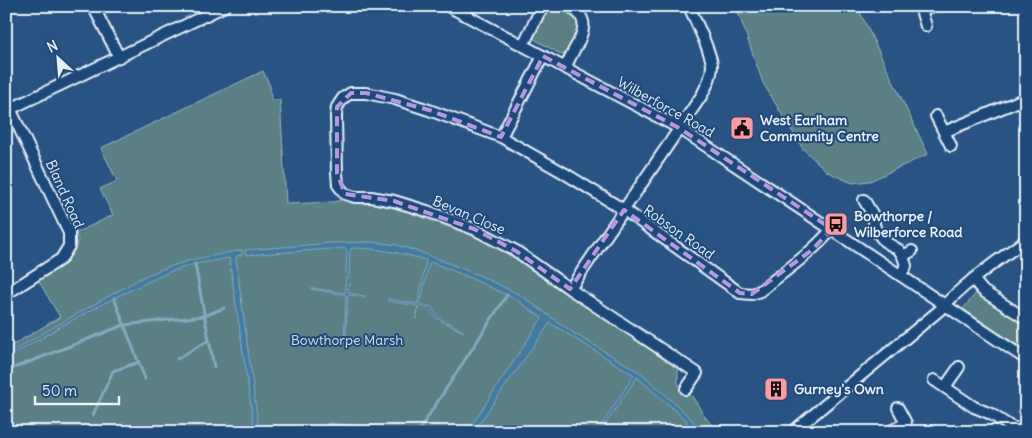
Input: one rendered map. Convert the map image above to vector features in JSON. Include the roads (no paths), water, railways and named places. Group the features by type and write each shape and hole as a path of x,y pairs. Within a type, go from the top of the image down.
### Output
{"street":[{"path":"93,6 119,57"},
{"path":"8,107 119,57 225,6"},
{"name":"Wilberforce Road","path":"448,6 679,128 1026,359"},
{"path":"523,45 539,13 545,6"},
{"path":"565,68 584,26 583,18 569,6"},
{"path":"570,289 709,82 712,67 708,51 690,6"},
{"path":"926,26 920,8 934,6"},
{"path":"501,138 543,56"},
{"name":"Robson Road","path":"345,194 338,185 337,107 342,98 351,93 366,93 395,99 429,110 501,138 564,173 624,210 740,293 752,294 760,291 812,250 832,229"},
{"path":"944,132 1026,98"},
{"name":"Bland Road","path":"6,294 61,258 69,246 69,233 8,107"},
{"path":"936,116 951,146"},
{"name":"Bevan Close","path":"345,194 355,197 371,197 394,201 474,229 516,251 697,373 686,389"},
{"path":"864,200 874,217 874,225 877,232 884,241 907,254 906,266 901,274"},
{"path":"796,429 973,279 1026,240"},
{"path":"973,279 983,291 1026,319"},
{"path":"945,387 959,367"},
{"path":"934,380 974,407 991,414 1011,427 1026,430"},
{"path":"890,432 908,427 898,408"}],"water":[{"path":"373,242 397,245 423,253 481,276 520,295 575,334 641,373 694,422 694,426 689,432 680,432 687,421 637,377 600,432 597,432 634,375 550,323 473,432 467,432 542,318 515,299 431,262 420,304 432,307 438,316 464,332 438,319 430,310 424,307 419,306 416,319 418,306 388,301 388,299 418,304 426,260 389,251 352,248 350,251 348,293 365,296 348,295 344,345 346,295 311,289 345,293 347,250 345,248 246,255 245,250 332,243"},
{"path":"242,250 242,255 237,256 236,259 259,432 255,432 229,258 195,264 169,272 61,326 6,359 6,355 143,277 191,260"}],"waterway":[{"path":"195,264 214,367"},
{"path":"418,432 507,295"},
{"path":"114,298 145,379"},
{"path":"6,371 124,325 204,316 224,308"},
{"path":"177,359 209,340"},
{"path":"93,415 113,371 139,362"},
{"path":"316,432 329,424 366,427 376,432"},
{"path":"259,430 267,432"}],"place":[{"name":"West Earlham Community Centre","path":"742,128"},
{"name":"Bowthorpe / Wilberforce Road","path":"836,224"},
{"name":"Gurney's Own","path":"776,389"}],"park label":[{"name":"Bowthorpe Marsh","path":"347,340"}]}
